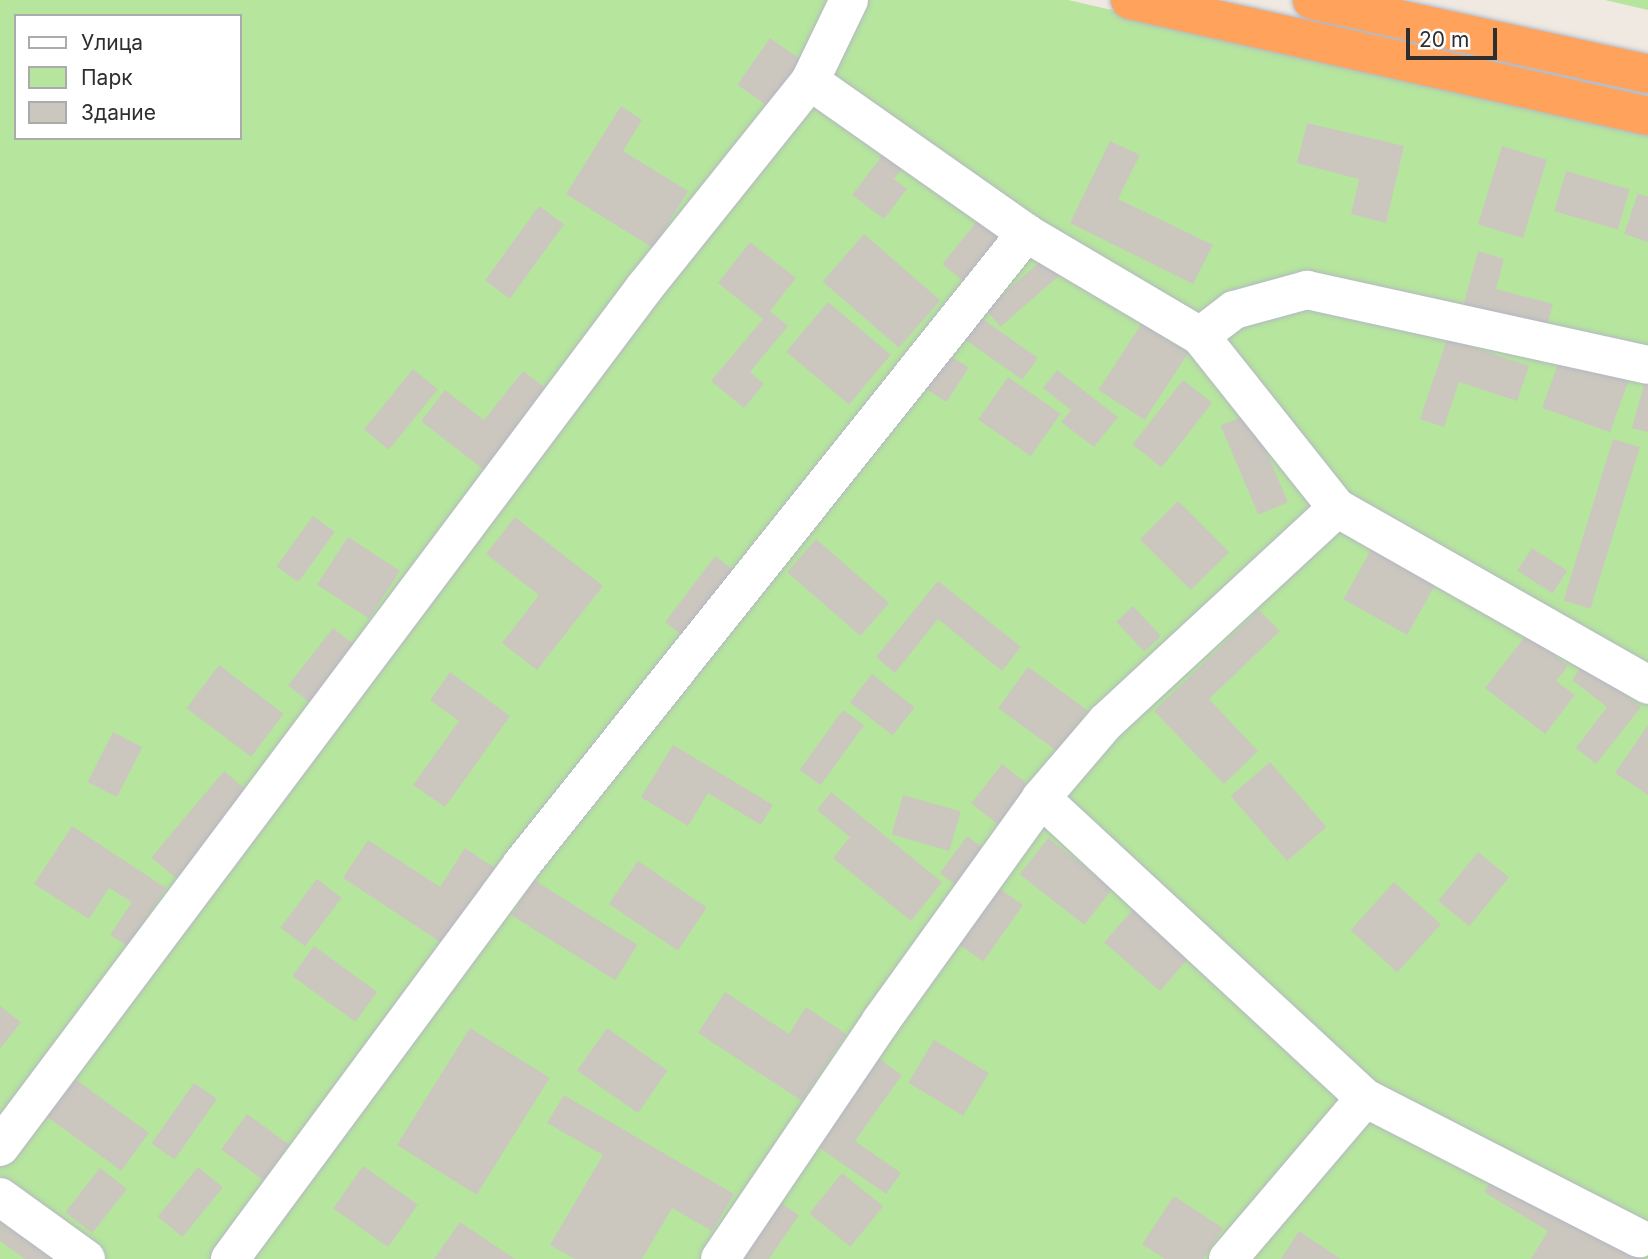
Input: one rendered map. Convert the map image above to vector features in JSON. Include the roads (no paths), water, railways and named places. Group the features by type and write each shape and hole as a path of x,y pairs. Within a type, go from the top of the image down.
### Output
{"highway":[{"path":"1130,0 1648,117"},
{"path":"1312,0 1648,74"}],"lane":[{"path":"0,1147 645,287 810,81 849,0"},
{"path":"810,81 1026,233 1200,336 1337,508 1648,685"},
{"path":"230,1259 522,864 1026,233"},
{"path":"1200,336 1234,310 1307,290 1648,365"},
{"path":"720,1259 881,1020 1041,798 1107,722 1337,508"},
{"path":"1041,798 1365,1098 1639,1238"},
{"path":"1228,1259 1365,1098"},
{"path":"0,1197 86,1259"}]}
